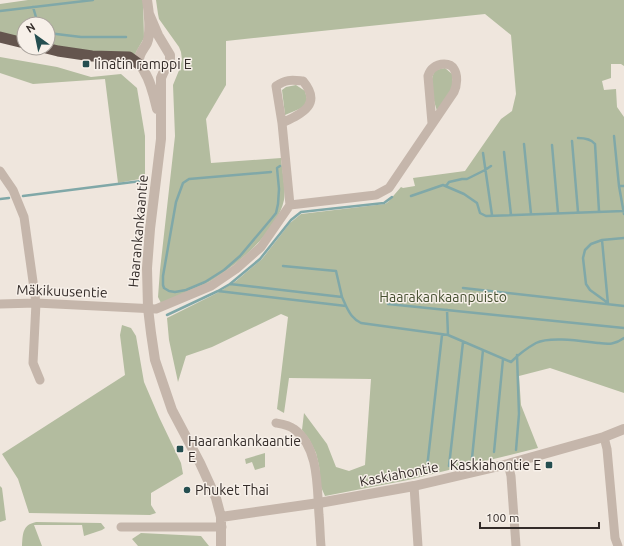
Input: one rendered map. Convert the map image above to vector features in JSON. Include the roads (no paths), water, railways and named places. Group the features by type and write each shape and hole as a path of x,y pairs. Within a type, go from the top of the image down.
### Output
{"highway":[{"path":"0,37 16,41"},
{"path":"56,50 92,56 129,58 142,68"}],"street":[{"name":"Haarankankaantie","path":"147,0 149,12 149,37 147,44 142,50 139,60 152,89 161,120"},
{"name":"Haarankankaantie","path":"149,12 158,35 170,55 170,64 164,72 162,78 161,139 146,268 148,308 155,360 172,410 200,463 216,498 222,522 221,546"},
{"path":"282,123 297,116 308,108 311,95 309,88 303,81 290,80 282,82 276,86 282,123 290,205 376,195 389,188 454,92 456,87 456,73 449,65 441,64 437,66 430,71 428,76 432,124"},
{"path":"142,68 150,74 164,72"},
{"path":"0,171 13,190 24,217 36,303 33,363 40,380"},
{"name":"Mäkikuusentie","path":"0,304 36,303 156,308 211,286 236,269 261,247 290,205"},
{"path":"276,423 288,425 295,429 307,445 312,456 319,503 321,546"},
{"name":"Kaskiahontie","path":"121,527 222,522 414,486 508,464 604,437 624,429"},
{"path":"604,437 607,449 615,538 618,546"},
{"path":"508,464 511,476 516,546"},
{"path":"414,486 418,546"}],"waterway":[{"path":"0,11 93,0"},
{"path":"33,7 36,16"},
{"path":"56,34 81,37 126,37"},
{"path":"614,136 619,186 624,214"},
{"path":"578,138 587,139 595,144 599,211"},
{"path":"572,141 578,212"},
{"path":"524,144 531,214"},
{"path":"552,145 558,213"},
{"path":"504,152 511,215"},
{"path":"483,153 492,215"},
{"path":"271,172 189,179 183,183 176,202 163,276 164,288 175,292 186,290 205,282 224,270 240,256 276,213 279,189 277,168 280,166"},
{"path":"446,186 449,182 467,179 491,166"},
{"path":"23,196 141,181"},
{"path":"411,196 443,185 464,194 477,203 480,213 486,216 624,211"},
{"path":"619,186 624,186"},
{"path":"167,315 230,284 260,259 291,220 301,212 384,203 392,197"},
{"path":"0,199 9,198"},
{"path":"608,303 590,290 586,284 583,258 585,250 591,244 602,240 624,238"},
{"path":"602,240 608,304"},
{"path":"283,266 336,271 342,297 346,306"},
{"path":"230,284 342,297"},
{"path":"463,288 624,306"},
{"path":"218,291 346,306 352,316 361,323 448,335 511,362 529,347 542,341 557,339 608,344 618,342 624,338"},
{"path":"388,304 624,328"},
{"path":"447,310 448,335"},
{"path":"427,468 442,335"},
{"path":"449,466 463,342"},
{"path":"472,458 483,350"},
{"path":"516,450 519,414 517,355"},
{"path":"494,452 503,359"}],"place":[{"name":"Iinatin ramppi E","path":"86,64"},
{"name":"Haarankankaantie E","path":"180,449"},
{"name":"Kaskiahontie E","path":"549,465"},
{"name":"Phuket Thai","path":"187,490"}],"park label":[{"name":"Haarakankaanpuisto","path":"443,297"}]}
